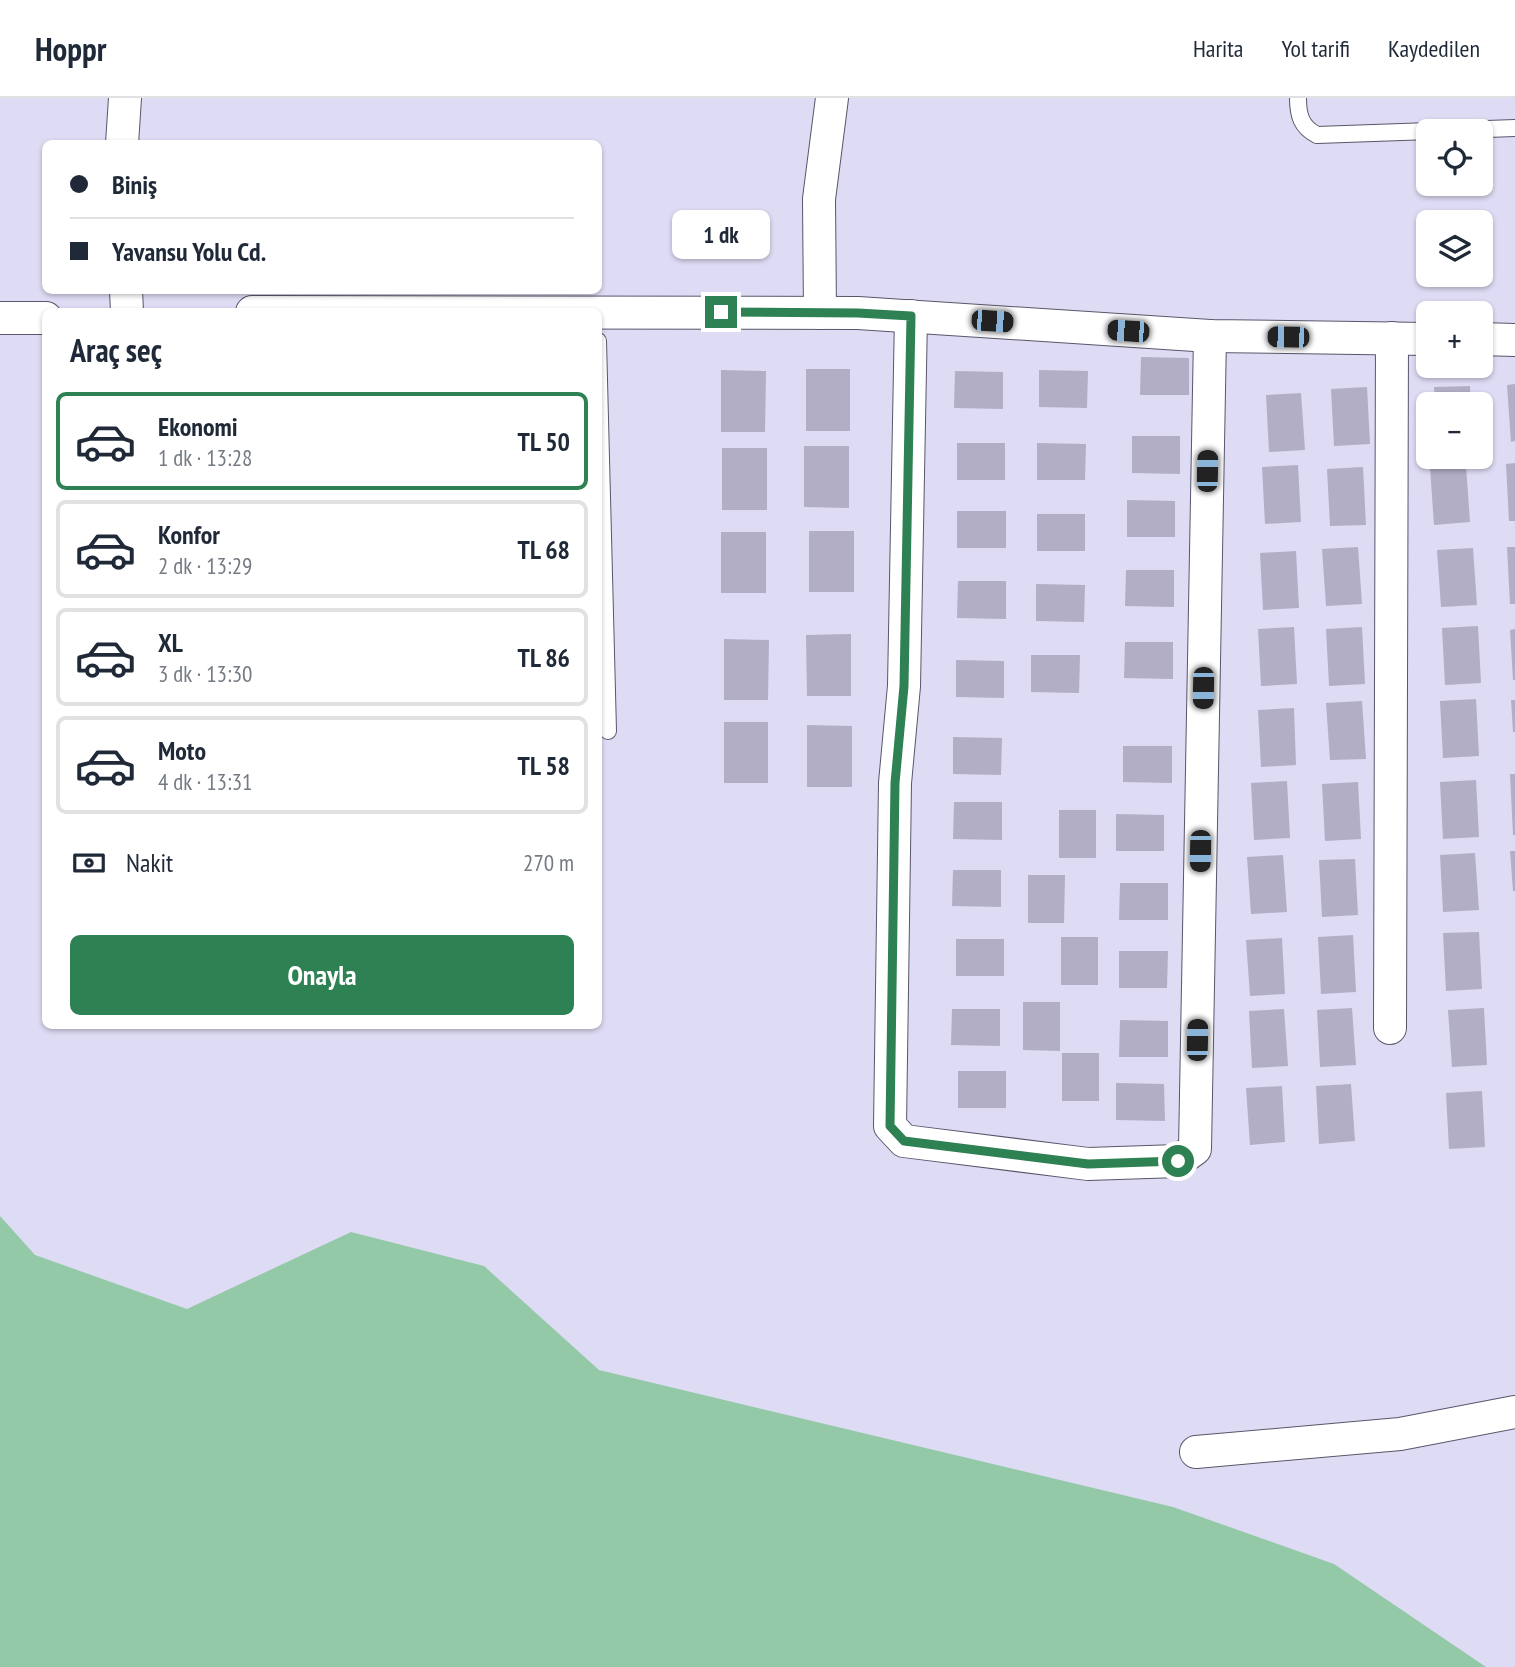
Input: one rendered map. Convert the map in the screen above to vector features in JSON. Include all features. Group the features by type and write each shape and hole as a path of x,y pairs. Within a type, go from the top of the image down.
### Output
{"street":[{"path":"122,140 125,98"},
{"path":"820,313 819,199 832,98"},
{"path":"602,311 911,316 1210,336 1416,338"},
{"path":"911,316 904,686 895,783 890,1126 904,1141 1088,1164 1178,1161 1195,1149 1210,336"},
{"path":"0,318 42,318"},
{"path":"1390,1028 1392,338"},
{"path":"1493,339 1515,340"},
{"path":"1196,1451 1400,1434 1515,1412"}],"lane":[{"path":"1298,98 1301,121 1317,135 1515,128"},
{"path":"602,497 608,731"}],"green space":[{"path":"0,1216 35,1255 187,1309 351,1232 484,1266 599,1370 1173,1507 1334,1564 1486,1667 0,1667"}],"building":[{"path":"1141,357 1189,358 1189,395 1140,395"},
{"path":"806,369 850,369 850,431 806,431"},
{"path":"721,370 766,371 765,432 721,432"},
{"path":"1039,370 1088,371 1087,408 1039,407"},
{"path":"955,371 1003,372 1003,409 954,408"},
{"path":"1515,384 1515,441 1511,442 1507,385"},
{"path":"1470,386 1470,392 1434,392 1434,387"},
{"path":"1367,387 1370,444 1334,446 1331,389"},
{"path":"1301,393 1305,450 1269,452 1266,395"},
{"path":"1132,436 1180,436 1180,474 1132,473"},
{"path":"957,443 1005,443 1005,480 957,480"},
{"path":"1037,443 1086,444 1085,480 1037,480"},
{"path":"804,446 849,446 849,508 804,507"},
{"path":"722,448 767,448 767,510 722,510"},
{"path":"1515,463 1515,521 1509,521 1506,464"},
{"path":"1298,465 1301,522 1265,524 1262,467"},
{"path":"1363,467 1366,525 1330,526 1327,469"},
{"path":"1430,469 1466,469 1470,522 1434,525"},
{"path":"1127,500 1175,501 1175,537 1127,537"},
{"path":"957,511 1006,511 1006,548 957,548"},
{"path":"1037,514 1085,514 1085,551 1037,551"},
{"path":"809,531 854,531 854,592 809,592"},
{"path":"721,532 766,532 766,593 721,593"},
{"path":"1358,547 1362,604 1326,606 1322,549"},
{"path":"1507,547 1515,547 1515,604 1510,604"},
{"path":"1473,548 1477,605 1441,607 1437,550"},
{"path":"1296,551 1299,608 1263,610 1260,553"},
{"path":"1126,570 1174,570 1174,607 1125,606"},
{"path":"958,581 1006,581 1006,619 957,618"},
{"path":"1036,584 1085,585 1084,622 1036,621"},
{"path":"1478,626 1481,683 1445,685 1442,628"},
{"path":"1294,627 1297,684 1261,686 1258,629"},
{"path":"1362,627 1365,684 1329,686 1326,629"},
{"path":"1515,629 1515,680 1513,680 1510,630"},
{"path":"851,634 851,696 807,696 806,635"},
{"path":"724,639 769,640 768,700 724,700"},
{"path":"1125,642 1173,642 1173,679 1124,678"},
{"path":"1031,655 1080,655 1079,693 1031,692"},
{"path":"956,660 1004,661 1004,698 956,697"},
{"path":"1476,699 1479,756 1443,758 1440,701"},
{"path":"1511,700 1515,700 1515,732 1513,732"},
{"path":"1362,701 1366,759 1330,760 1326,703"},
{"path":"1294,708 1296,765 1261,767 1258,710"},
{"path":"724,722 768,722 768,783 724,783"},
{"path":"807,725 852,726 852,787 807,787"},
{"path":"953,737 1002,738 1001,775 953,774"},
{"path":"1123,746 1172,746 1172,783 1123,782"},
{"path":"1510,774 1515,774 1515,835 1513,835"},
{"path":"1476,780 1479,837 1443,839 1440,782"},
{"path":"1287,781 1290,838 1254,840 1251,783"},
{"path":"1358,782 1361,839 1325,841 1322,784"},
{"path":"954,802 1002,802 1002,840 953,839"},
{"path":"1059,810 1096,810 1096,858 1059,858"},
{"path":"1116,814 1164,815 1164,851 1116,851"},
{"path":"1510,851 1515,851 1515,891 1513,891"},
{"path":"1475,853 1479,910 1443,912 1440,855"},
{"path":"1283,855 1287,912 1251,914 1247,857"},
{"path":"1355,859 1358,915 1322,917 1319,860"},
{"path":"953,870 1001,870 1001,907 952,906"},
{"path":"1028,875 1065,875 1064,923 1028,923"},
{"path":"1120,883 1168,883 1168,920 1119,920"},
{"path":"1479,932 1482,989 1446,991 1443,933"},
{"path":"1353,935 1356,992 1321,994 1318,937"},
{"path":"1061,937 1098,937 1098,985 1061,985"},
{"path":"1282,938 1285,994 1250,996 1246,940"},
{"path":"956,939 1004,939 1004,976 956,976"},
{"path":"1119,951 1168,951 1167,988 1119,988"},
{"path":"1023,1002 1060,1002 1060,1051 1023,1050"},
{"path":"1352,1008 1356,1065 1320,1067 1317,1010"},
{"path":"1484,1008 1487,1065 1452,1067 1448,1010"},
{"path":"952,1009 1000,1009 1000,1046 951,1045"},
{"path":"1284,1009 1288,1066 1252,1068 1249,1011"},
{"path":"1120,1020 1168,1021 1168,1057 1119,1057"},
{"path":"1062,1053 1099,1053 1099,1101 1062,1101"},
{"path":"958,1071 1006,1071 1006,1108 958,1108"},
{"path":"1116,1083 1164,1084 1165,1121 1116,1120"},
{"path":"1351,1084 1355,1141 1319,1144 1316,1086"},
{"path":"1282,1086 1285,1142 1250,1145 1246,1088"},
{"path":"1482,1091 1485,1147 1449,1149 1446,1093"}],"route":[{"path":"721,312 911,316 904,686 895,783 890,1126 904,1141 1088,1164 1178,1161"}]}
